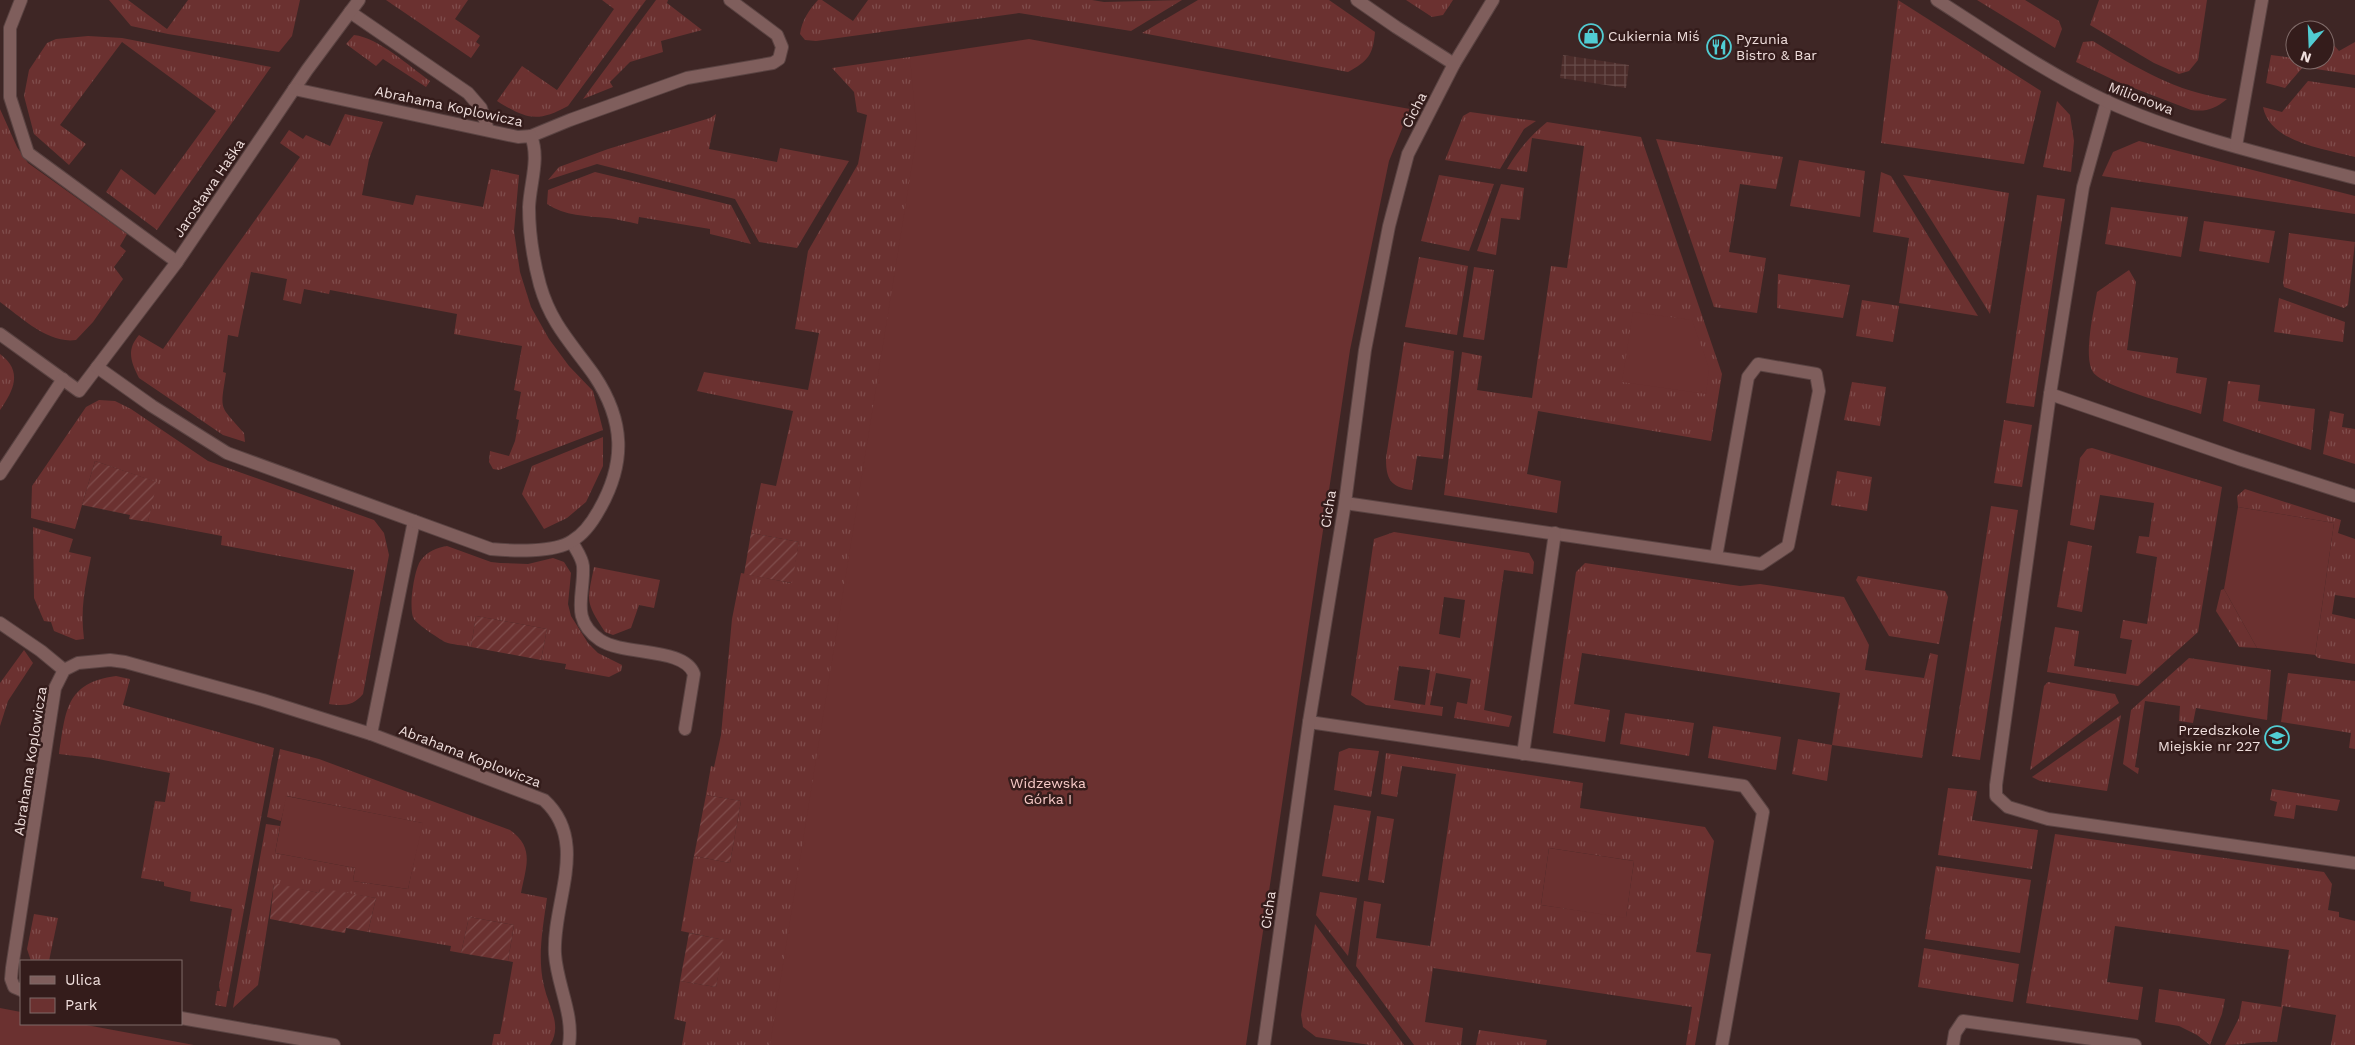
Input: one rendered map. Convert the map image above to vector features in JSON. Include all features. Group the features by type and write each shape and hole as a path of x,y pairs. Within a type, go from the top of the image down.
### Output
{"street":[{"path":"21,0 10,28 10,98 28,153 177,262"},
{"name":"Jarosława Haška","path":"63,379 79,390 97,367 177,262 294,89 358,0"},
{"path":"531,136 687,78 773,63 779,59 782,48 777,35 730,0"},
{"path":"1358,0 1454,64"},
{"name":"Cicha","path":"1264,1045 1308,722 1345,503 1365,350 1389,226 1408,154 1454,64 1493,0"},
{"name":"Milionowa","path":"1937,0 2032,60 2107,102 2175,127 2236,146 2355,178"},
{"path":"2236,146 2262,0"},
{"path":"350,12 468,92 481,108 488,130"},
{"name":"Abrahama Koplowicza","path":"294,89 518,137 531,136 536,150 529,205 532,255 543,294 559,330 595,377 606,396 617,427 619,444 618,464 610,490 596,516 572,542"},
{"path":"2107,102 2083,187 2050,394 1996,796 2008,807 2048,818 2355,863"},
{"path":"0,334 63,379 0,474"},
{"path":"1345,503 1761,564 1788,546 1819,390 1816,374 1758,364 1748,378 1716,557"},
{"path":"97,367 152,406 227,453 491,549 516,552 544,549 572,542 582,560 583,568 579,599 581,616 589,631 601,641 630,650 682,660 691,666 694,674 685,729"},
{"path":"2050,394 2230,456 2355,496"},
{"path":"371,734 414,521"},
{"path":"1523,754 1555,534"},
{"path":"0,623 41,650 64,670"},
{"name":"Abrahama Koplowicza","path":"20,989 14,986 11,979 12,968 55,688 64,670 78,663 110,660 124,662 263,700 371,734 544,800 560,819 568,855 555,939 555,956 569,1021 569,1045"},
{"path":"1308,722 1744,786 1763,812 1722,1045"},
{"path":"182,1018 334,1045"},
{"path":"1953,1045 1955,1033 1963,1021 2135,1045"}],"shaded area":[{"path":"1563,55 1629,65 1626,88 1560,78"}],"green space":[{"path":"109,0 128,0 167,29 188,0 300,0 292,36 279,52 131,26"},
{"path":"386,0 468,0 455,19 480,36 476,42 480,45 471,58"},
{"path":"602,0 646,0 568,106 548,115 532,117 516,112 497,101 522,66 557,90 614,9"},
{"path":"656,0 668,0 667,3 702,30 661,41 663,52 630,62 610,82 613,87 583,99"},
{"path":"818,0 822,0 853,21 868,0 1092,0 1104,2 1182,0 1131,31 1019,13 816,41 805,40 800,34 802,24"},
{"path":"1198,0 1329,0 1375,32 1373,46 1365,61 1348,72 1142,33"},
{"path":"1406,0 1453,0 1443,15 1432,17"},
{"path":"1898,0 2041,91 2024,164 1881,143"},
{"path":"1977,0 2025,0 2059,21 2062,29 2055,48"},
{"path":"2099,0 2207,0 2198,60 2189,71 2179,74 2154,63 2090,25"},
{"path":"354,35 364,37 383,47 430,81 426,87 383,59 376,66 346,44"},
{"path":"88,36 122,38 271,67 157,230 106,192 121,169 155,195 216,111 122,42 60,125 86,144 69,165 34,134 24,96 29,70 47,43 56,39"},
{"name":"Widzewska Górka I","path":"1029,39 1410,109 1389,161 1350,350 1246,1045 770,1045 917,134 910,57"},
{"path":"2093,41 2141,69 2174,85 2209,96 2227,99 2210,109 2201,111 2191,110 2118,82 2076,62 2083,42"},
{"path":"2355,42 2355,75 2322,70 2335,70 2335,46 2339,51"},
{"path":"2271,55 2285,57 2285,70 2300,70 2285,88 2266,83"},
{"path":"910,57 922,67 957,136 796,1045 682,1045 686,1022 674,1019 680,981 716,987 724,940 681,931 694,856 730,863 741,801 706,795 711,766 714,767 721,735 732,619 741,573 791,583 799,542 751,533 761,483 776,486 793,411 697,391 704,372 808,390 819,333 795,329 808,251 858,164 867,115 857,112 854,92 832,68"},
{"path":"2308,81 2355,88 2355,157 2300,143 2276,129 2268,119 2263,107 2282,112"},
{"path":"2057,101 2070,115 2074,141 2071,172 2043,167"},
{"path":"0,109 17,147 28,163 127,234 120,246 126,251 114,267 123,279 93,322 76,340 55,338 45,334 0,302"},
{"path":"1470,112 1536,121 1524,129 1500,169 1445,160 1463,116"},
{"path":"345,114 383,122 369,159 362,195 413,205 416,195 483,207 491,169 519,175 514,231 520,272 531,307 549,339 569,366 593,391 603,430 499,470 493,469 489,462 490,451 509,456 515,441 519,420 516,419 521,392 514,390 522,346 454,334 457,314 330,290 329,294 304,289 301,304 283,300 287,279 251,272 238,337 228,335 223,372 226,373 222,401 223,407 244,433 245,442 223,435 139,378 131,356 135,340 139,335 163,349 300,157 280,143 289,130 303,139 306,135 330,146"},
{"path":"716,114 709,149 777,162 780,148 849,161 797,248 759,242 735,199 597,164 548,180 559,167 608,149 710,118"},
{"path":"1547,122 1641,137 1722,374 1711,441 1538,411 1527,474 1561,481 1557,513 1444,495 1462,352 1482,356 1477,390 1532,398 1551,266 1567,268 1584,146 1532,138 1527,172 1507,169 1525,144"},
{"path":"1656,139 1783,157 1776,189 1740,184 1729,252 1766,258 1757,313 1714,307"},
{"path":"2139,141 2355,196 2355,214 2102,176 2113,152"},
{"path":"1799,160 1865,171 1860,217 1790,206"},
{"path":"595,172 731,205 751,244 710,234 710,229 639,217 638,224 611,218 576,215 561,211 547,204 548,190"},
{"path":"1881,172 1891,176 1978,316 1899,303 1909,238 1873,232"},
{"path":"1439,175 1494,184 1469,251 1421,241"},
{"path":"1903,175 2009,193 1990,314"},
{"path":"1501,184 1524,188 1520,220 1501,218 1496,255 1477,251"},
{"path":"2037,195 2065,199 2034,407 2006,403"},
{"path":"2111,207 2188,217 2181,257 2105,244"},
{"path":"2204,221 2275,231 2269,263 2199,251"},
{"path":"2289,233 2355,242 2348,305 2344,308 2284,287"},
{"path":"1419,257 1468,266 1457,335 1405,327"},
{"path":"1474,267 1494,270 1484,340 1463,337"},
{"path":"2129,270 2136,282 2127,350 2178,358 2176,373 2207,378 2201,414 2126,390 2099,378 2093,372 2090,365 2089,344 2097,292"},
{"path":"1778,274 1850,285 1843,318 1777,308"},
{"path":"2279,298 2345,322 2343,342 2274,332"},
{"path":"1862,300 1899,306 1893,342 1856,336"},
{"path":"1633,312 1692,320 1709,368 1706,394 1622,382"},
{"path":"1404,342 1454,351 1443,459 1417,456 1412,490 1394,484 1388,477 1386,465"},
{"path":"0,354 12,367 14,381 9,395 0,410"},
{"path":"2228,381 2260,385 2258,401 2315,409 2311,450 2223,421"},
{"path":"1852,382 1886,387 1880,426 1844,420"},
{"path":"99,400 115,401 131,409 208,461 374,520 384,533 389,555 363,694 356,701 339,705 329,704 354,570 221,545 222,536 148,522 156,482 95,461 75,529 31,518 32,486 86,407"},
{"path":"2330,411 2344,414 2342,427 2355,429 2355,464 2323,454"},
{"path":"2004,420 2032,425 2022,487 1994,483"},
{"path":"603,437 603,466 586,502 567,518 544,529 522,494 532,466"},
{"path":"2092,448 2222,487 2198,632 2138,686 2047,672 2055,627 2079,631 2074,666 2126,674 2132,640 2120,638 2123,620 2147,624 2157,557 2136,553 2139,536 2149,537 2154,503 2100,495 2094,530 2070,525 2080,458 2087,449"},
{"path":"95,461 157,482 148,522 129,519 130,515 82,505"},
{"path":"1837,471 1872,477 1867,511 1831,505"},
{"path":"2245,489 2341,520 2338,533 2355,539 2355,598 2335,595 2332,614 2355,619 2355,664 2318,658 2315,655 2334,523 2238,507 2237,496"},
{"path":"1991,506 2018,510 1980,760 1952,756"},
{"path":"2238,507 2334,523 2315,655 2257,648 2224,589"},
{"path":"33,527 73,539 69,552 91,557 83,608 84,639 76,640 54,631 51,622 44,621 34,598"},
{"path":"1394,532 1529,553 1534,562 1533,574 1504,570 1484,710 1512,716 1509,727 1454,718 1457,702 1467,704 1471,679 1436,673 1430,705 1443,707 1442,716 1366,705 1351,695 1374,539","holes":["1444,597 1465,600 1460,638 1439,634","1399,666 1430,670 1425,705 1394,700"]},
{"path":"751,533 799,542 792,583 744,574"},
{"path":"2068,541 2092,546 2082,612 2057,607"},
{"path":"447,546 491,562 528,564 553,558 564,562 571,573 568,604 571,616 588,643 598,653 622,665 621,671 609,677 565,669 566,664 541,660 547,629 476,616 471,647 445,642 428,631 416,622 412,614 414,580 418,565 426,554 432,550"},
{"path":"1585,563 1740,586 1760,584 1844,597 1869,645 1865,670 1924,678 1930,653 1938,655 1922,758 1832,745 1840,693 1582,653 1574,704 1610,710 1605,742 1553,733 1576,572"},
{"path":"594,567 660,580 654,608 639,605 631,628 613,635 605,632 594,614 589,601"},
{"path":"1858,576 1945,591 1948,597 1939,644 1889,636 1856,580"},
{"path":"2224,589 2257,648 2239,647 2216,611 2221,590"},
{"path":"476,616 547,629 541,660 471,647"},
{"path":"24,650 33,663 8,701 0,726 0,683"},
{"path":"2189,658 2271,670 2267,720 2196,708 2193,723 2179,721 2180,706 2145,701 2135,767 2139,768 2138,774 2123,764 2131,710"},
{"path":"2288,673 2355,681 2355,749 2349,748 2351,733 2281,722"},
{"path":"116,676 130,679 123,705 274,748 226,1007 215,1005 217,991 220,991 219,986 232,909 190,901 191,892 164,886 164,882 141,878 155,801 165,802 170,773 93,758 59,754 67,712 77,692 99,680"},
{"path":"2048,682 2115,694 2119,703 2030,770 2044,686"},
{"path":"1625,713 1694,723 1689,756 1620,744"},
{"path":"2121,715 2107,791 2040,781 2032,777"},
{"path":"1713,726 1781,737 1776,770 1708,758"},
{"path":"1798,739 1832,745 1827,781 1792,774"},
{"path":"1349,748 1379,751 1371,797 1334,790 1339,752"},
{"path":"280,749 319,759 510,830 518,837 526,851 527,858 521,893 547,898 541,942 541,964 544,986 555,1023 554,1038 550,1045 492,1045 494,1034 500,1034 502,1024 513,962 508,961 514,925 469,917 461,953 450,951 451,946 368,932 376,898 320,889 319,893 274,884 258,985 233,1008 266,824 280,826 275,853 355,868 353,881 408,889 422,823 287,796 281,821 267,817"},
{"path":"1386,753 1583,783 1580,808 1705,827 1714,841 1696,952 1711,954 1695,1045 1686,1045 1692,1007 1433,968 1425,1022 1463,1028 1461,1045 1414,1045 1356,966 1364,901 1381,904 1376,938 1430,946 1456,774 1402,766 1397,797 1381,794","holes":["1549,848 1634,861 1626,917 1541,905"]},
{"path":"1948,788 1977,791 1972,820 2038,830 2032,869 1938,855"},
{"path":"2272,789 2340,800 2337,811 2296,805 2294,819 2274,816 2277,802 2270,800"},
{"path":"706,795 741,801 730,863 694,856"},
{"path":"286,796 423,823 408,889 353,881 355,868 275,853"},
{"path":"1334,805 1371,811 1359,882 1322,876"},
{"path":"1377,816 1394,819 1384,883 1368,880"},
{"path":"2055,834 2324,872 2332,884 2328,910 2339,912 2339,917 2355,921 2355,1045 2331,1045 2336,1015 2283,1006 2277,1042 2225,1045 2239,1018 2242,1001 2281,1007 2289,950 2115,926 2107,982 2143,987 2138,1020 2026,1003"},
{"path":"1549,848 1634,861 1626,918 1541,905"},
{"path":"1936,866 2031,880 2020,953 1925,939"},
{"path":"274,883 319,893 320,888 376,898 368,932 346,928 345,933 270,919"},
{"path":"1320,892 1357,898 1348,956 1316,915"},
{"path":"34,914 58,918 49,960 31,960 27,949"},
{"path":"469,917 514,925 508,961 461,953"},
{"path":"1315,924 1404,1045 1370,1045 1316,1037 1303,1027 1301,1015"},
{"path":"689,933 725,940 716,987 680,981"},
{"path":"1924,948 2019,964 2013,1002 1918,987"},
{"path":"2159,989 2225,999 2222,1014 2210,1045 2197,1035 2179,1026 2155,1022"},
{"path":"0,1008 20,1012 20,1025 86,1025 194,1045 0,1045"},
{"path":"1479,1030 1547,1040 1546,1045 1476,1045"}],"place":[{"name":"Cukiernia Miś","path":"1591,36"},
{"name":"Pyzunia Bistro & Bar","path":"1719,47"},
{"name":"Przedszkole Miejskie nr 227","path":"2277,738"}]}
